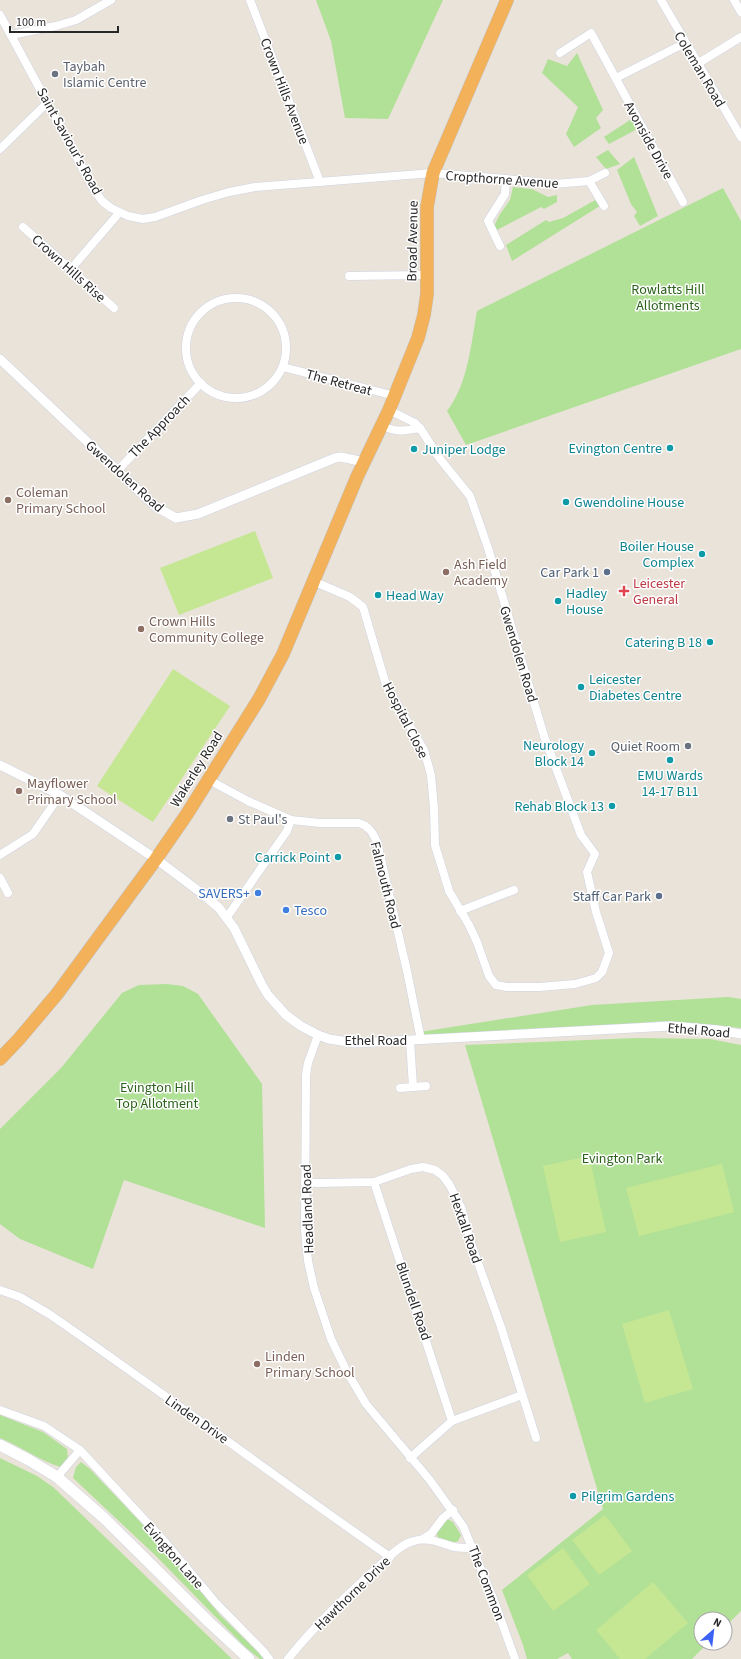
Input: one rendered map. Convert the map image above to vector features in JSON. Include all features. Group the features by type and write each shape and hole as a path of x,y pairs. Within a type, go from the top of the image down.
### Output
{"highway":[{"name":"Broad Avenue","path":"364,462 395,396 418,338 424,315 427,275 427,207 433,173 507,0"},
{"name":"Wakerley Road","path":"0,1059 57,994 156,859 209,780 259,699 300,615 313,580 364,462"}],"main road":[{"name":"Evington Lane","path":"0,1445 57,1477 104,1518 209,1622 249,1659"}],"street":[{"path":"11,35 56,26 76,20 111,0"},
{"name":"Crown Hills Avenue","path":"250,0 320,182"},
{"name":"Coleman Road","path":"661,0 741,137"},
{"path":"734,0 740,10"},
{"name":"Saint Saviour's Road","path":"0,14 95,191 102,201 119,213 143,219 155,217 202,200 255,187 433,173"},
{"name":"Avonside Drive","path":"560,53 591,33 683,202"},
{"path":"698,64 741,37"},
{"path":"616,78 685,43"},
{"path":"0,149 48,102"},
{"name":"Cropthorne Avenue","path":"433,173 555,184 590,180"},
{"path":"604,173 590,180 604,206"},
{"path":"500,246 488,220 505,194 506,179"},
{"path":"70,270 119,213"},
{"name":"Crown Hills Rise","path":"23,227 114,308"},
{"path":"349,276 427,275"},
{"path":"234,297 254,300 269,309 280,322 286,338 283,367 268,387 250,396 233,398 219,395 203,387 189,368 186,342 193,322 205,307 217,301 234,297"},
{"name":"Gwendolen Road","path":"0,359 155,506 176,518 198,514 335,458 341,457 364,462"},
{"name":"The Retreat","path":"283,367 395,396"},
{"name":"The Approach","path":"118,470 200,383"},
{"name":"Gwendolen Road","path":"389,410 415,423 420,428 440,459 470,496 488,548 544,736 581,835 595,854"},
{"path":"381,425 394,431 420,428"},
{"name":"Hospital Close","path":"313,580 350,597 363,607 386,684 424,750 431,775 435,845 449,891 469,925 490,976 496,985 507,987 539,987 575,984 596,978 602,972 609,953 596,912 587,872 595,854"},
{"name":"Ethel Road","path":"0,765 60,795 156,859 204,895 227,917 268,995 286,1016 318,1035 355,1043 671,1026 718,1030 741,1034"},
{"name":"Falmouth Road","path":"209,780 248,801 291,820 320,824 359,823 364,824 374,834 403,952 421,1040"},
{"path":"0,855 33,834 60,795"},
{"path":"227,917 287,831 291,820"},
{"path":"0,878 8,893"},
{"path":"460,911 514,890"},
{"name":"Headland Road","path":"318,1035 308,1063 306,1075 305,1230 308,1261 315,1293 331,1339 346,1370 366,1404 453,1510"},
{"path":"410,1040 413,1086"},
{"path":"400,1088 426,1086"},
{"name":"Hextall Road","path":"305,1182 374,1182 411,1169 424,1167 435,1170 443,1176 450,1184 461,1207 472,1246 501,1327 522,1396"},
{"name":"Blundell Road","path":"374,1182 452,1422"},
{"name":"Linden Drive","path":"0,1290 20,1297 49,1314 390,1557"},
{"path":"410,1458 452,1422 522,1396 536,1438"},
{"name":"Evington Lane","path":"0,1410 44,1426 80,1450 165,1542 216,1603 269,1659"},
{"path":"57,1477 80,1450"},
{"name":"Hawthorne Drive","path":"288,1658 335,1607 390,1557 413,1541 423,1539 431,1534 443,1518 453,1510"},
{"name":"The Common","path":"453,1510 463,1526 494,1598 515,1659"},
{"path":"423,1539 455,1547 473,1548"}],"green space":[{"path":"316,0 443,0 388,119 345,118 331,41"},
{"path":"577,53 603,110 596,118 601,128 574,147 566,134 578,107 542,73 548,59 567,66"},
{"path":"633,118 641,127 609,144 604,137"},
{"path":"608,150 620,164 606,169 596,157"},
{"path":"634,157 658,216 640,226 634,216 637,212 631,204 617,170"},
{"path":"513,187 532,189 548,197 557,195 557,202 544,209 541,207 497,230 494,226 510,200"},
{"name":"Rowlatts Hill Allotments","path":"723,188 741,221 741,349 466,445 447,411 460,389 468,363 477,311"},
{"path":"599,198 603,204 512,261 506,245 546,220 549,222 563,218"},
{"path":"255,531 273,578 179,615 160,568"},
{"path":"173,669 230,706 153,822 97,786"},
{"name":"Evington Hill Top Allotment","path":"167,984 183,986 198,994 262,1084 265,1228 124,1180 93,1269 20,1239 0,1224 0,1129 61,1068 122,993 139,985"},
{"path":"728,997 741,999 741,1028 666,1021 421,1040 420,1032 592,1005"},
{"name":"Evington Park","path":"636,1038 710,1039 741,1045 741,1611 733,1619 733,1611 693,1611 693,1651 700,1651 692,1659 572,1659 568,1653 557,1659 527,1659 502,1590 603,1509 465,1045"},
{"path":"589,1156 606,1232 560,1242 543,1166"},
{"path":"722,1164 734,1212 639,1236 626,1188"},
{"path":"669,1310 693,1389 645,1403 622,1324"},
{"path":"0,1415 43,1432 67,1449 68,1459 60,1467 0,1438"},
{"path":"0,1458 37,1476 53,1487 232,1659 0,1659"},
{"path":"81,1462 90,1469 167,1550 220,1615 264,1659 260,1659 245,1647 155,1555 73,1478 76,1467"},
{"path":"605,1515 632,1551 599,1575 572,1540"},
{"path":"447,1519 453,1522 461,1535 458,1541 453,1543 439,1540 436,1532"},
{"path":"563,1548 590,1584 553,1611 527,1575"},
{"path":"653,1582 688,1623 645,1659 620,1659 596,1630"}],"place":[{"name":"Taybah Islamic Centre","path":"55,74"},
{"name":"Evington Centre","path":"670,448"},
{"name":"Juniper Lodge","path":"414,449"},
{"name":"Coleman Primary School","path":"8,500"},
{"name":"Gwendoline House","path":"566,502"},
{"name":"Boiler House Complex","path":"702,554"},
{"name":"Ash Field Academy","path":"446,572"},
{"name":"Car Park 1","path":"607,572"},
{"name":"Leicester General","path":"624,591"},
{"name":"Head Way","path":"378,595"},
{"name":"Hadley House","path":"558,601"},
{"name":"Crown Hills Community College","path":"141,629"},
{"name":"Catering B 18","path":"710,642"},
{"name":"Leicester Diabetes Centre","path":"581,687"},
{"name":"Quiet Room","path":"688,746"},
{"name":"Neurology Block 14","path":"592,753"},
{"name":"EMU Wards 14-17 B11","path":"670,760"},
{"name":"Mayflower Primary School","path":"19,791"},
{"name":"Rehab Block 13","path":"612,806"},
{"name":"St Paul's","path":"230,819"},
{"name":"Carrick Point","path":"338,857"},
{"name":"SAVERS+","path":"258,893"},
{"name":"Staff Car Park","path":"659,896"},
{"name":"Tesco","path":"286,910"},
{"name":"Linden Primary School","path":"257,1364"},
{"name":"Pilgrim Gardens","path":"573,1496"}]}
